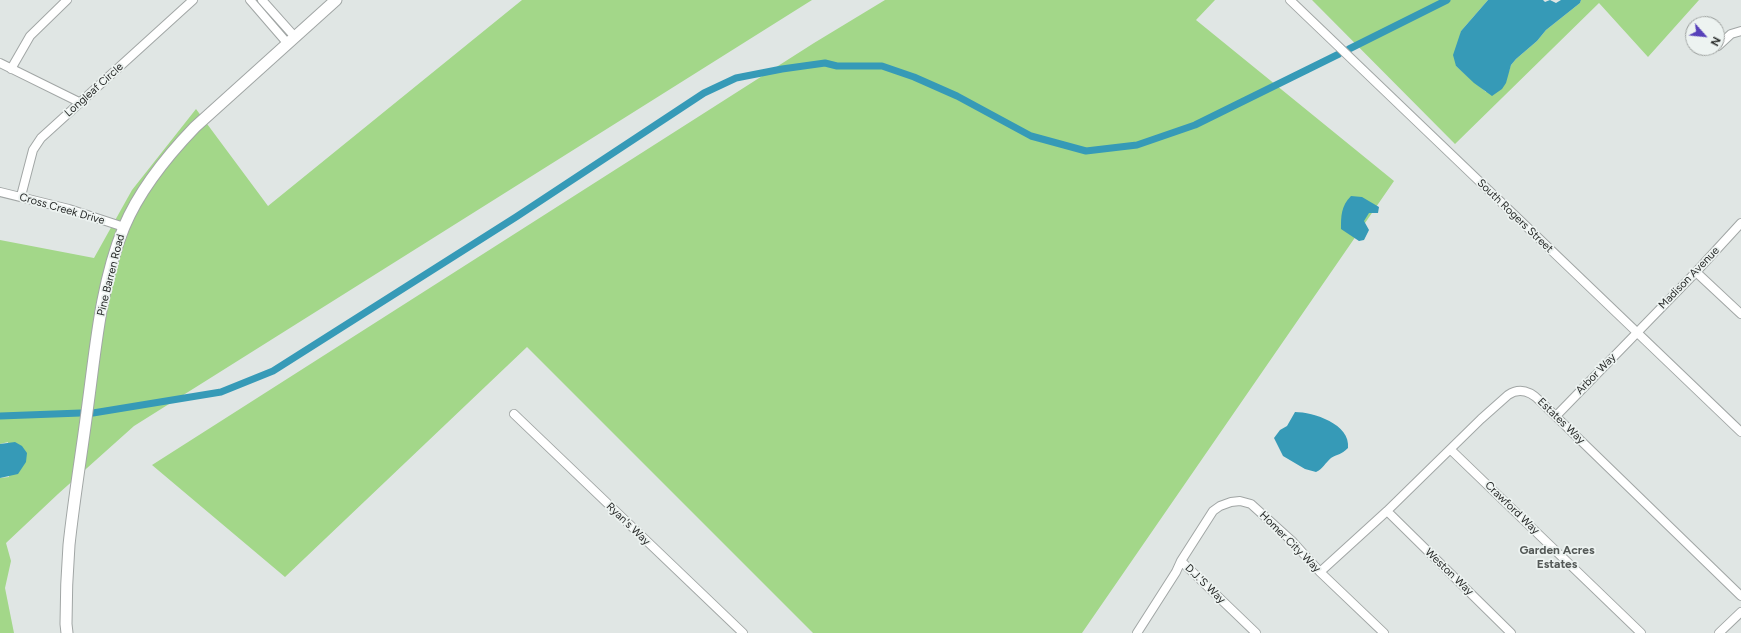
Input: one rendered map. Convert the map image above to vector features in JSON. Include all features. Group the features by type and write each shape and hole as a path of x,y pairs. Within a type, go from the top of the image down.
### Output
{"main road":[{"name":"Pine Barren Road","path":"67,633 66,624 69,545 95,351 102,302 124,227 145,189 164,162 195,126 336,0"}],"street":[{"path":"11,69 30,36 67,0"},
{"name":"Longleaf Circle","path":"21,196 34,150 48,131 192,0"},
{"path":"250,0 291,40"},
{"path":"262,0 291,40"},
{"name":"South Rogers Street","path":"1290,0 1741,432"},
{"path":"1725,40 1731,34 1741,31"},
{"path":"0,63 79,102"},
{"name":"Cross Creek Drive","path":"0,192 69,209 124,227"},
{"name":"Madison Avenue","path":"1637,332 1696,272 1741,223"},
{"path":"1696,272 1741,314"},
{"name":"Arbor Way","path":"1556,416 1637,332"},
{"name":"Estates Way","path":"1320,572 1387,511 1481,419 1513,392 1520,390 1532,393 1741,596"},
{"name":"Ryan's Way","path":"514,414 743,633"},
{"name":"Crawford Way","path":"1451,450 1641,633"},
{"name":"Homer City Way","path":"1181,561 1214,511 1225,504 1240,501 1251,504 1293,542 1320,572 1384,633"},
{"name":"Weston Way","path":"1387,511 1511,633"},
{"name":"D.J.'S Way","path":"1137,633 1176,572 1181,561 1256,633"},
{"path":"1719,633 1741,612"}],"green space":[{"path":"522,0 812,0 134,426 6,543 11,561 5,588 14,633 0,633 0,478 9,477 8,442 0,444 0,240 94,258 132,190 196,109 268,206"},
{"path":"885,0 1215,0 1196,20 1394,181 1082,633 813,633 527,347 285,577 152,465 814,43"},
{"path":"1312,0 1488,0 1461,31 1456,66 1486,92 1509,71 1511,65 1516,59 1537,41 1546,30 1580,3 1581,0 1699,0 1648,57 1599,3 1455,144"}],"water":[{"path":"1488,0 1543,0 1545,2 1550,0 1556,3 1561,0 1581,0 1580,3 1546,30 1537,41 1516,59 1511,65 1506,83 1502,89 1492,96 1474,83 1456,66 1453,55 1461,31"},
{"path":"1351,196 1362,197 1379,207 1378,213 1369,213 1364,221 1369,230 1364,240 1359,241 1341,229 1343,207"},
{"path":"1295,412 1320,417 1337,426 1344,432 1348,448 1331,458 1316,472 1305,469 1283,456 1274,438 1280,430 1287,426"},
{"path":"15,442 22,446 27,453 26,462 18,474 0,478 0,444"}],"waterway":[{"path":"1349,49 1447,0"},
{"path":"93,413 221,392 273,371 516,217 704,93 736,78 782,69 825,63 837,66 882,66 914,77 957,96 1031,136 1086,151 1137,145 1195,125 1339,54"},
{"path":"0,416 81,413"}],"district":[{"name":"Garden Acres Estates","path":"1557,557"}]}
